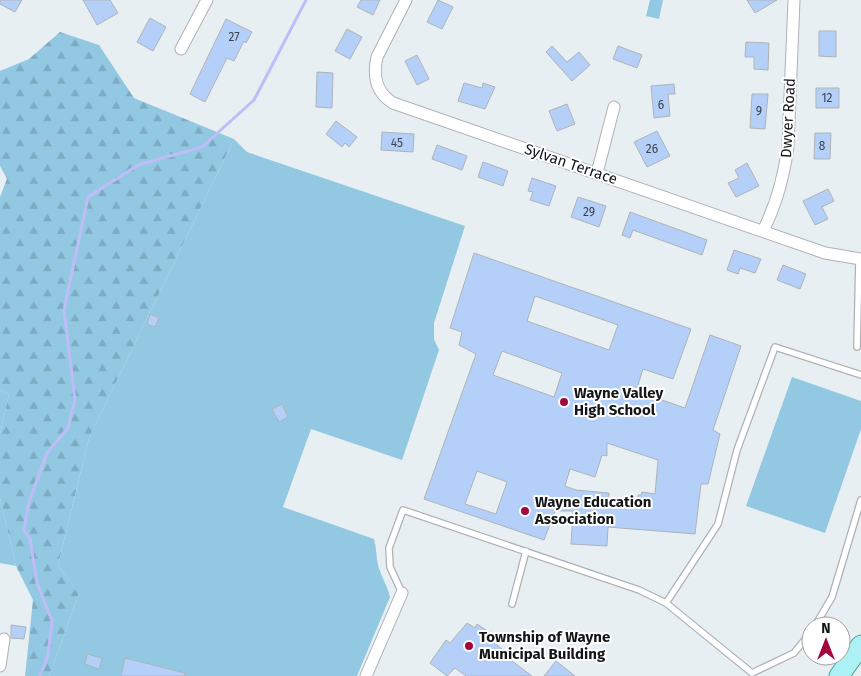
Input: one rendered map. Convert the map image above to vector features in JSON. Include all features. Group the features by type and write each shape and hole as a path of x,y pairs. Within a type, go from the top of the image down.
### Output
{"main road":[{"path":"839,676 861,645"}],"street":[{"name":"Sylvan Terrace","path":"406,0 375,66 377,86 386,98 393,103 825,253 860,259"},
{"name":"Dwyer Road","path":"763,231 773,212 786,169 794,0"},
{"path":"181,49 204,1"},
{"path":"597,173 614,106"},
{"path":"366,676 402,593"},
{"path":"0,666 4,639"}],"lane":[{"path":"857,347 860,259"},
{"path":"666,602 718,524 736,450 775,347 861,375"},
{"path":"821,616 832,597 860,511 861,500"},
{"path":"402,593 390,567 389,548 403,510 639,590 666,602 752,673 794,652 801,644"},
{"path":"512,604 526,551"}],"green space":[{"path":"650,0 663,0 659,19 646,16"},
{"path":"60,32 99,45 134,98 234,139 89,438 58,565 79,594 49,676 25,676 33,600 16,566 0,498 0,434 9,394 0,390 0,197 7,179 0,166 0,71 29,59"},
{"path":"234,139 247,152 465,226 434,323 434,339 439,350 402,460 311,429 283,507 374,539 379,567 390,597 357,676 49,676 79,594 58,565 89,438"},
{"path":"792,377 861,401 861,429 825,533 746,506"},
{"path":"0,390 9,394 0,434"},
{"path":"0,498 16,566 0,563"}],"building":[{"path":"0,0 22,0 15,12 0,4"},
{"path":"83,0 110,0 118,13 97,25"},
{"path":"361,0 380,0 373,15 357,7"},
{"path":"438,0 453,7 442,29 427,22"},
{"path":"747,0 777,0 755,13"},
{"path":"150,18 166,27 153,51 137,42"},
{"path":"226,19 252,32 246,43 244,41 234,61 227,58 205,102 190,94"},
{"path":"347,29 362,37 350,59 335,51"},
{"path":"819,31 836,31 836,57 819,56"},
{"path":"746,42 769,43 768,70 754,69 754,57 745,57"},
{"path":"552,46 567,62 579,52 590,65 572,81 546,52"},
{"path":"618,46 642,55 637,68 613,59"},
{"path":"417,55 429,79 417,85 405,61"},
{"path":"317,72 333,73 332,108 316,107"},
{"path":"464,83 482,88 483,83 495,87 485,109 458,101"},
{"path":"674,84 675,94 668,94 670,116 654,118 651,86"},
{"path":"816,88 839,88 839,108 816,108"},
{"path":"752,94 768,94 765,129 750,128"},
{"path":"567,104 575,124 557,131 549,111"},
{"path":"336,121 357,137 349,147 345,143 342,147 326,134"},
{"path":"657,131 670,156 647,167 634,142"},
{"path":"382,132 414,134 413,152 381,150"},
{"path":"815,133 831,133 830,159 814,159"},
{"path":"437,145 467,156 462,170 432,159"},
{"path":"483,162 508,171 503,186 478,177"},
{"path":"747,163 759,186 736,197 728,183 739,178 735,170"},
{"path":"532,178 556,186 549,206 530,200 533,192 528,191"},
{"path":"828,189 834,201 822,207 828,219 815,225 803,201"},
{"path":"578,197 606,206 599,227 571,217"},
{"path":"630,212 707,240 702,255 633,230 630,238 622,235"},
{"path":"734,250 761,259 755,273 740,268 738,274 727,270"},
{"name":"Wayne Valley High School","path":"474,253 691,329 673,379 643,369 636,391 685,408 710,335 741,346 713,430 720,434 708,484 701,484 695,534 608,527 607,546 571,544 573,511 555,511 544,540 424,499 476,354 459,345 462,332 450,328","holes":["535,296 618,325 609,350 527,321","502,351 562,373 554,397 493,375","607,443 658,460 655,494 642,492 641,495 638,495 637,504 608,501 609,493 576,490 565,486 570,469 595,477 602,455 607,456","477,471 507,482 496,514 465,504"]},
{"path":"783,265 806,274 800,289 777,280"},
{"path":"150,314 159,318 155,327 147,324"},
{"path":"282,404 288,417 279,422 272,409"},
{"name":"Township of Wayne Municipal Building","path":"467,623 475,628 477,624 492,634 489,639 502,649 500,652 532,676 466,676 455,668 447,676 430,663 446,640 450,643"},
{"path":"11,625 26,627 24,639 11,638"},
{"path":"87,654 102,658 99,669 85,664"},
{"path":"125,658 185,673 185,676 121,676"},
{"name":"Township of Wayne Municipal Building","path":"556,661 575,676 544,676"}],"waterway":[{"path":"40,676 48,655 52,621 37,583 30,539 24,530 29,502 47,453 68,428 75,400 64,310 88,197 138,165 202,147 254,100 306,0"}],"place":[{"name":"Wayne Valley High School","path":"564,402"},
{"name":"Wayne Education Association","path":"525,511"},
{"name":"Township of Wayne Municipal Building","path":"469,646"}]}
